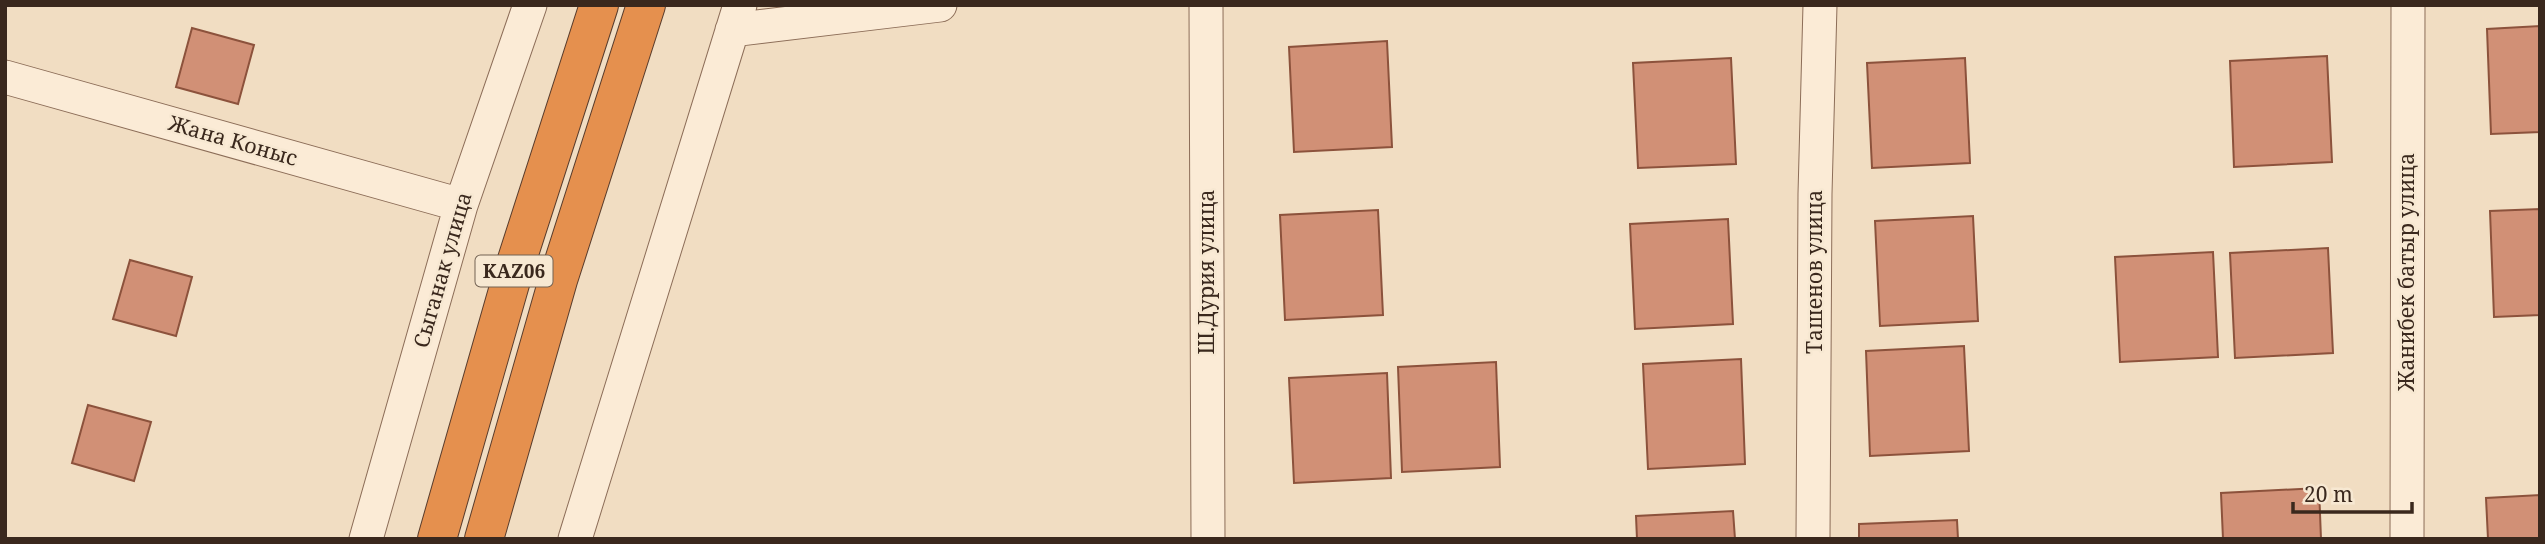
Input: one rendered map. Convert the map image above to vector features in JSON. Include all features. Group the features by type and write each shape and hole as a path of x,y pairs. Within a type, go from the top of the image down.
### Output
{"highway":[{"name":"KАZ06","path":"437,539 515,267 599,5"},
{"name":"KАZ06","path":"484,539 558,280 646,5"}],"street":[{"name":"Сыганак улица","path":"366,539 461,205 530,5"},
{"path":"575,539 736,17 940,5"},
{"name":"Ш.Дурия улица","path":"1206,5 1208,539"},
{"name":"Ташенов улица","path":"1814,539 1815,208 1820,5"},
{"name":"Жанибек батыр улица","path":"2407,539 2408,5"},
{"name":"Жана Коныс","path":"5,78 461,205"}],"building":[{"path":"2540,26 2540,132 2491,134 2487,29"},
{"path":"192,28 254,45 238,104 176,87"},
{"path":"1387,41 1392,147 1294,152 1289,47"},
{"path":"2327,56 2332,162 2234,167 2230,61"},
{"path":"1731,58 1736,164 1638,168 1633,63"},
{"path":"1965,58 1970,163 1872,168 1867,63"},
{"path":"2540,209 2540,315 2494,317 2490,211"},
{"path":"1378,210 1383,315 1285,320 1280,215"},
{"path":"1973,216 1978,321 1880,326 1875,221"},
{"path":"1728,219 1733,324 1635,329 1630,224"},
{"path":"2328,248 2333,353 2235,358 2230,253"},
{"path":"2213,252 2218,357 2120,362 2115,257"},
{"path":"130,260 192,277 176,336 113,319"},
{"path":"1964,346 1969,451 1870,456 1866,351"},
{"path":"1741,359 1745,464 1648,469 1643,364"},
{"path":"1496,362 1500,467 1402,472 1398,367"},
{"path":"1387,373 1391,478 1294,483 1289,378"},
{"path":"88,405 151,422 134,481 72,463"},
{"path":"2319,488 2321,539 2223,539 2221,493"},
{"path":"2540,495 2540,539 2488,539 2486,498"},
{"path":"1733,511 1735,539 1637,539 1636,516"},
{"path":"1957,520 1958,539 1859,539 1859,524"}]}
